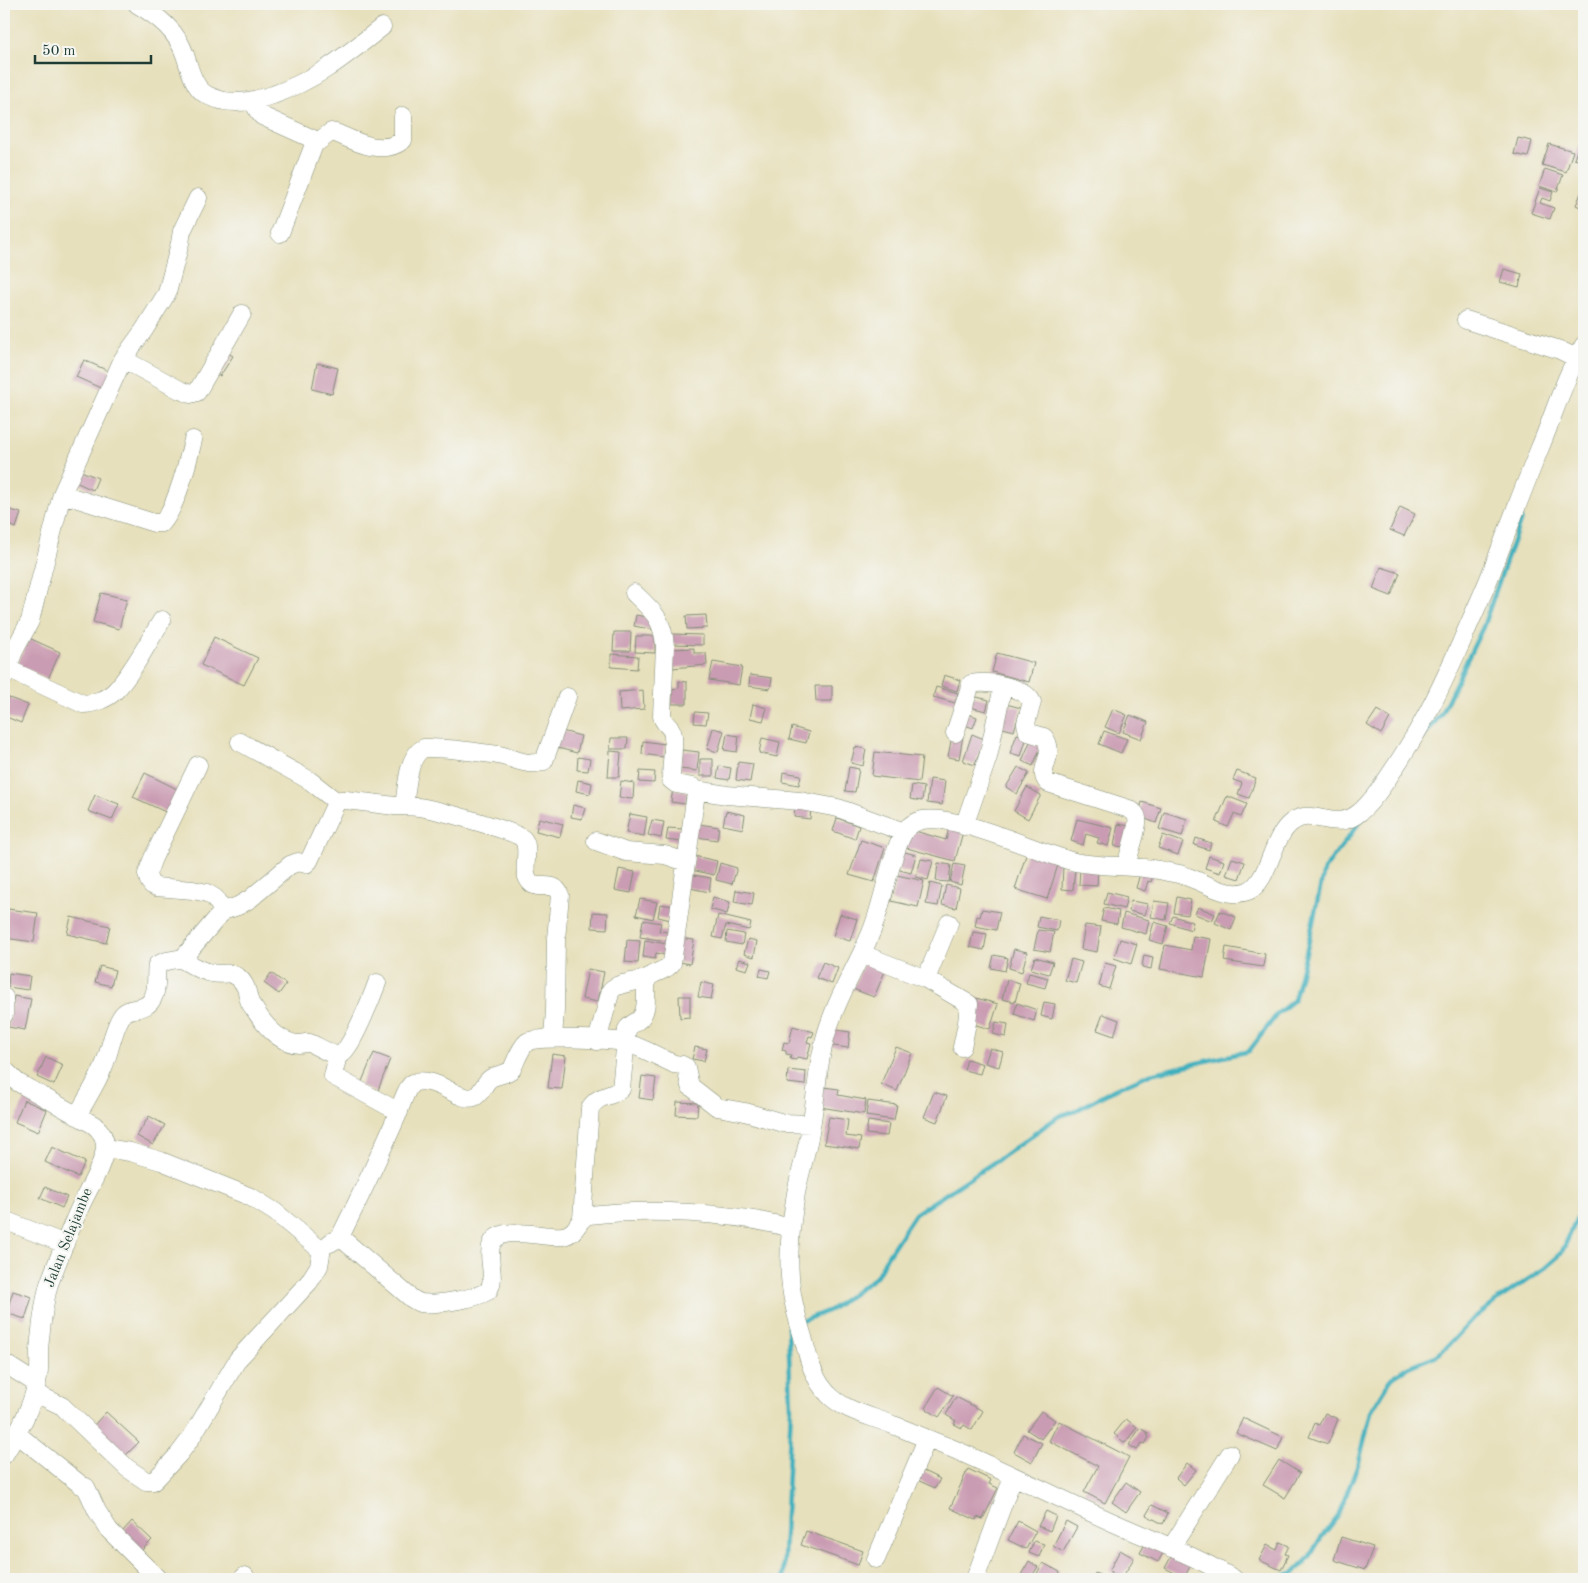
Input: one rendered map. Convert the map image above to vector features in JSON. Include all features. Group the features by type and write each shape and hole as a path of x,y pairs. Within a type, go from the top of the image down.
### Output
{"street":[{"path":"137,4 166,24 173,32 182,48 199,89 211,97 245,103 290,88 317,75 382,27"},
{"path":"253,101 262,116 313,139 315,142"},
{"path":"280,233 315,142 331,132 336,132 368,146 394,145 403,140 403,116"},
{"path":"162,620 114,693 92,704 83,704 6,673 14,651 30,621 62,494 123,359 167,293 182,231 198,198"},
{"path":"123,359 180,390 194,394 197,392 242,314"},
{"path":"1234,1579 1013,1476 844,1406 829,1396 819,1383 808,1354 791,1287 789,1259 795,1198 811,1124 826,1034 836,1007 874,926 900,838 910,825 923,819 932,819 1011,839 1065,859 1097,865 1158,869 1188,877 1221,890 1239,893 1246,891 1257,883 1280,836 1292,822 1302,817 1344,821 1354,818 1366,807 1412,741 1429,713 1445,680 1490,578 1518,501 1580,352 1560,350 1466,320"},
{"path":"62,494 158,524 170,512 188,461 193,440"},
{"path":"634,593 654,611 661,624 664,636 662,716 664,722 671,728 674,736 671,780 676,784 694,787 696,790 727,795 800,801 838,808 904,832"},
{"path":"955,733 972,684 984,683 1003,686 1025,694 1032,700 1027,718 1026,727 1028,732 1044,736 1050,749 1044,773 1045,780 1092,798 1129,808 1137,816 1126,866"},
{"path":"964,826 988,757 1003,686"},
{"path":"404,806 411,764 415,755 424,748 500,755 536,764 544,761 568,697"},
{"path":"240,742 309,780 337,802"},
{"path":"198,765 147,874 149,881 156,887 193,890 215,898 223,911"},
{"path":"597,1041 611,990 647,979 653,974 668,968 672,963 696,790"},
{"path":"337,802 346,800 424,808 509,831 523,840 526,846 525,869 530,883 535,886 546,885 560,892 552,1038"},
{"path":"77,1116 104,1068 120,1017 128,1010 147,1006 154,997 157,965 166,961 181,959 190,951 223,911 238,906 250,899 290,865 298,862 306,864 309,862 337,802"},
{"path":"596,841 626,852 665,855 686,862"},
{"path":"926,979 949,923"},
{"path":"862,954 926,979 969,1004 962,1047"},
{"path":"181,959 192,966 213,974 230,973 237,976 244,982 248,990 250,1003 259,1018 267,1028 280,1038 300,1044 310,1043 338,1056"},
{"path":"582,1219 588,1114 590,1108 599,1098 614,1094 621,1089 627,1029 630,1024 640,1019 645,1011 647,979"},
{"path":"377,983 347,1050 338,1056 333,1076 399,1112"},
{"path":"4,997 4,1015"},
{"path":"4,1363 36,1389 62,1406 137,1475 146,1481 154,1480 180,1454 238,1359 309,1282 319,1266 322,1248 340,1237 376,1164 409,1086 421,1081 429,1082 464,1097 472,1098 477,1096 490,1078 509,1072 523,1047 532,1040 552,1038 625,1042 674,1064 686,1067 690,1086 718,1107 745,1112 784,1123 811,1124"},
{"path":"4,1069 17,1082 94,1125 102,1132 105,1148 130,1152 161,1161 251,1197 275,1212 322,1248"},
{"name":"Jalan Selajambe","path":"4,1455 24,1422 36,1389 39,1375 46,1293 65,1244 102,1160 105,1148"},
{"path":"340,1237 410,1298 424,1303 469,1298 488,1292 492,1281 490,1249 492,1240 498,1235 510,1233 562,1236 574,1231 586,1216 669,1212 752,1220 791,1228"},
{"path":"4,1220 65,1244"},
{"path":"17,1434 86,1487 97,1512 109,1530 158,1579"},
{"path":"876,1559 927,1439"},
{"path":"1171,1548 1230,1454"},
{"path":"975,1579 1013,1476"}],"building":[{"path":"1518,138 1532,141 1528,157 1514,154"},
{"path":"1549,144 1573,151 1566,172 1542,165"},
{"path":"1579,145 1584,147 1584,162 1574,159"},
{"path":"1545,169 1563,175 1557,192 1539,186"},
{"path":"1584,186 1584,209 1576,205"},
{"path":"1540,188 1553,192 1550,201 1542,198 1540,203 1554,208 1550,219 1531,213"},
{"path":"1504,269 1522,274 1519,287 1500,282"},
{"path":"223,350 233,356 220,376 211,370"},
{"path":"84,360 113,373 105,390 76,377"},
{"path":"317,363 338,368 332,394 312,389"},
{"path":"76,469 98,478 93,490 71,480"},
{"path":"1400,507 1415,514 1404,536 1390,530"},
{"path":"4,508 21,513 16,528 4,524"},
{"path":"1381,567 1400,573 1391,596 1373,589"},
{"path":"101,593 127,599 119,629 93,622"},
{"path":"636,615 657,619 655,630 634,626"},
{"path":"706,615 707,628 687,629 686,616"},
{"path":"614,632 631,632 630,651 613,651"},
{"path":"672,634 703,635 703,645 672,644"},
{"path":"636,636 655,636 655,653 635,652"},
{"path":"214,637 258,658 244,685 201,665"},
{"path":"29,638 60,652 48,679 17,665"},
{"path":"694,648 694,653 706,653 707,665 672,668 671,649"},
{"path":"997,653 1034,663 1029,682 992,672"},
{"path":"611,654 638,656 637,669 611,667"},
{"path":"713,662 742,667 739,685 709,680"},
{"path":"750,675 772,678 770,689 749,686"},
{"path":"944,675 960,680 957,691 941,686"},
{"path":"679,681 687,682 687,704 672,704 672,689 679,688"},
{"path":"815,686 832,686 832,701 816,701"},
{"path":"936,687 958,693 955,703 933,697"},
{"path":"643,690 644,709 620,711 619,692"},
{"path":"968,695 989,700 986,711 965,706"},
{"path":"4,696 28,705 21,723 4,716"},
{"path":"753,704 767,708 763,721 750,718"},
{"path":"1006,704 1021,708 1014,731 999,727"},
{"path":"1113,709 1127,715 1119,733 1105,727"},
{"path":"1377,710 1390,718 1381,734 1367,725"},
{"path":"695,712 708,713 706,724 694,723"},
{"path":"963,712 977,717 973,728 959,723"},
{"path":"1130,715 1148,722 1141,739 1123,732"},
{"path":"792,727 809,732 806,743 789,739"},
{"path":"713,728 724,731 718,752 707,749"},
{"path":"558,730 581,736 577,753 554,747"},
{"path":"1104,731 1127,739 1121,753 1099,744"},
{"path":"727,734 739,736 737,752 724,750"},
{"path":"972,734 984,739 975,765 963,761"},
{"path":"1017,734 1027,737 1021,756 1010,753"},
{"path":"952,735 963,736 959,759 948,757"},
{"path":"1032,737 1043,742 1033,766 1022,761"},
{"path":"611,738 628,738 627,749 610,749"},
{"path":"762,738 780,742 777,757 759,753"},
{"path":"643,741 665,744 663,757 642,754"},
{"path":"855,747 866,749 863,766 851,763"},
{"path":"682,750 699,752 697,771 680,769"},
{"path":"610,751 621,752 619,777 608,777"},
{"path":"875,752 922,757 919,782 872,776"},
{"path":"578,757 590,759 588,771 577,770"},
{"path":"700,759 713,759 713,776 700,776"},
{"path":"738,762 753,764 750,782 736,780"},
{"path":"719,766 731,768 729,780 717,778"},
{"path":"849,767 859,769 855,792 845,791"},
{"path":"1018,767 1029,773 1017,794 1006,787"},
{"path":"640,771 655,772 654,783 639,782"},
{"path":"1237,771 1256,778 1249,798 1238,794 1242,783 1233,780"},
{"path":"783,772 801,775 799,785 782,782"},
{"path":"145,773 181,791 170,814 133,797"},
{"path":"930,779 945,781 942,805 927,803"},
{"path":"578,780 592,783 590,794 576,791"},
{"path":"621,781 634,783 633,799 619,798"},
{"path":"912,785 924,787 922,801 910,799"},
{"path":"1027,787 1041,795 1028,819 1014,811"},
{"path":"673,789 687,791 685,804 671,802"},
{"path":"95,795 119,804 112,820 88,811"},
{"path":"1227,796 1247,804 1241,817 1234,814 1228,827 1216,822"},
{"path":"1142,802 1161,808 1156,823 1138,816"},
{"path":"573,805 585,808 582,819 571,817"},
{"path":"795,807 811,809 810,819 794,817"},
{"path":"726,811 745,815 743,829 723,825"},
{"path":"1164,812 1187,819 1182,836 1159,829"},
{"path":"630,814 647,817 644,836 626,833"},
{"path":"539,818 563,824 560,837 536,831"},
{"path":"837,818 859,826 855,839 833,831"},
{"path":"1077,819 1113,828 1108,846 1097,843 1099,838 1086,834 1083,845 1071,841"},
{"path":"652,820 664,822 661,838 648,835"},
{"path":"692,823 719,827 717,840 690,836"},
{"path":"950,824 964,828 955,861 903,847 908,829 946,840"},
{"path":"1118,824 1129,826 1126,847 1114,846"},
{"path":"668,828 682,829 681,842 666,840"},
{"path":"1163,835 1183,842 1178,855 1158,848"},
{"path":"1196,838 1211,843 1209,850 1194,845"},
{"path":"861,840 885,848 874,882 849,875"},
{"path":"1028,849 1060,859 1047,899 1015,889"},
{"path":"901,851 916,855 911,873 896,869"},
{"path":"694,856 717,861 714,875 691,870"},
{"path":"1209,856 1224,861 1220,873 1205,868"},
{"path":"1232,858 1245,862 1239,879 1226,875"},
{"path":"921,859 933,861 928,880 916,877"},
{"path":"720,863 737,868 732,884 716,880"},
{"path":"938,863 951,865 949,882 936,881"},
{"path":"954,864 965,866 961,885 950,882"},
{"path":"1063,866 1075,867 1073,890 1062,889"},
{"path":"1080,866 1098,867 1097,886 1079,885"},
{"path":"619,869 635,872 631,893 615,890"},
{"path":"1141,870 1154,873 1151,882 1148,881 1145,891 1136,888"},
{"path":"687,874 711,878 709,892 685,887"},
{"path":"897,875 924,881 918,907 891,901"},
{"path":"930,883 942,886 938,906 926,904"},
{"path":"946,885 960,888 956,908 942,905"},
{"path":"736,890 754,893 752,905 734,902"},
{"path":"1107,892 1127,897 1124,909 1104,904"},
{"path":"713,897 730,902 727,914 710,909"},
{"path":"1177,897 1191,900 1188,915 1174,913"},
{"path":"640,899 657,902 653,919 636,915"},
{"path":"1131,901 1148,904 1145,915 1129,911"},
{"path":"1154,901 1169,903 1166,920 1151,917"},
{"path":"660,904 673,906 671,920 658,917"},
{"path":"1198,907 1215,914 1212,921 1195,914"},
{"path":"1104,908 1119,911 1117,924 1101,921"},
{"path":"8,909 38,913 34,942 4,938"},
{"path":"982,909 1000,912 996,930 975,926 977,916 980,917"},
{"path":"1220,911 1236,917 1231,930 1215,923"},
{"path":"593,912 608,913 607,929 592,928"},
{"path":"1124,913 1149,920 1146,934 1121,927"},
{"path":"840,914 857,919 850,941 833,936"},
{"path":"718,915 751,923 749,930 726,925 722,939 713,937"},
{"path":"1039,916 1059,920 1057,931 1037,927"},
{"path":"1173,916 1193,922 1191,930 1170,923"},
{"path":"71,917 110,926 106,943 67,934"},
{"path":"643,920 661,923 659,931 669,932 667,941 640,937"},
{"path":"1154,922 1168,926 1163,944 1149,940"},
{"path":"1085,925 1101,927 1097,952 1081,949"},
{"path":"1038,930 1054,932 1050,952 1034,949"},
{"path":"727,931 744,934 742,945 726,942"},
{"path":"973,932 987,934 984,950 970,947"},
{"path":"1193,936 1211,939 1204,977 1160,969 1165,945 1191,950"},
{"path":"679,938 694,940 690,964 675,961"},
{"path":"748,939 757,941 754,957 744,954"},
{"path":"1120,939 1137,944 1131,964 1114,958"},
{"path":"627,940 640,941 638,963 625,962"},
{"path":"645,940 667,944 665,955 656,953 655,959 643,957"},
{"path":"1226,947 1265,954 1263,967 1224,961"},
{"path":"1014,949 1027,952 1022,972 1009,968"},
{"path":"994,955 1008,958 1005,971 991,968"},
{"path":"1144,955 1153,957 1151,969 1142,967"},
{"path":"1035,957 1053,962 1049,974 1031,969"},
{"path":"739,959 750,962 747,970 736,967"},
{"path":"1071,959 1082,962 1076,983 1065,980"},
{"path":"865,960 886,969 874,997 853,989"},
{"path":"823,962 838,968 832,984 816,978"},
{"path":"1105,963 1116,966 1109,989 1099,986"},
{"path":"100,966 115,970 111,986 95,982"},
{"path":"588,969 604,972 598,1002 582,999"},
{"path":"761,969 770,971 768,978 759,976"},
{"path":"9,973 30,976 28,990 8,987"},
{"path":"271,973 286,984 279,994 264,983"},
{"path":"1029,973 1048,978 1045,988 1026,983"},
{"path":"1007,980 1020,983 1015,1002 1002,999"},
{"path":"701,982 714,985 711,999 698,997"},
{"path":"14,996 31,999 25,1030 8,1027"},
{"path":"679,996 690,996 690,1017 680,1018"},
{"path":"976,998 998,1004 990,1029 969,1023"},
{"path":"1044,1002 1055,1004 1052,1019 1041,1016"},
{"path":"1017,1003 1037,1010 1034,1021 1014,1014"},
{"path":"1103,1014 1119,1020 1114,1036 1097,1030"},
{"path":"996,1022 1008,1024 1006,1037 993,1034"},
{"path":"793,1026 814,1032 812,1037 809,1036 807,1042 811,1043 807,1059 797,1057 796,1060 790,1059 791,1055 786,1054 786,1051 782,1050 784,1042 789,1043"},
{"path":"830,1029 850,1032 848,1048 827,1045"},
{"path":"695,1047 707,1049 704,1061 692,1059"},
{"path":"896,1047 912,1053 897,1091 881,1084"},
{"path":"990,1048 1003,1052 999,1067 985,1063"},
{"path":"374,1053 390,1059 377,1093 360,1086"},
{"path":"552,1054 566,1056 562,1089 548,1088"},
{"path":"46,1057 63,1065 54,1085 37,1077"},
{"path":"967,1059 983,1064 980,1074 964,1070"},
{"path":"788,1070 806,1072 805,1085 787,1083"},
{"path":"642,1076 656,1078 653,1100 639,1098"},
{"path":"823,1087 839,1089 838,1095 866,1100 864,1114 820,1107"},
{"path":"934,1092 947,1096 937,1122 924,1117"},
{"path":"24,1100 47,1110 38,1132 15,1122"},
{"path":"868,1101 897,1105 894,1120 866,1116"},
{"path":"677,1102 698,1103 697,1116 676,1115"},
{"path":"149,1116 165,1125 153,1145 137,1136"},
{"path":"829,1117 848,1120 846,1136 861,1138 859,1149 824,1144"},
{"path":"868,1121 889,1124 887,1136 866,1134"},
{"path":"52,1147 85,1162 78,1177 45,1162"},
{"path":"45,1187 67,1197 62,1208 40,1198"},
{"path":"13,1291 32,1297 25,1319 6,1313"},
{"path":"938,1387 953,1396 939,1417 925,1408"},
{"path":"956,1397 983,1411 972,1430 964,1425 962,1428 954,1424 956,1421 946,1415"},
{"path":"1041,1411 1055,1420 1041,1439 1027,1430"},
{"path":"106,1412 139,1442 126,1455 93,1426"},
{"path":"1325,1413 1338,1419 1328,1444 1309,1437 1315,1423 1319,1425"},
{"path":"1243,1418 1283,1437 1277,1451 1236,1433"},
{"path":"1126,1419 1137,1427 1125,1443 1114,1434"},
{"path":"1059,1421 1129,1457 1105,1503 1084,1492 1098,1466 1049,1441"},
{"path":"1140,1428 1148,1433 1149,1437 1145,1444 1142,1443 1137,1450 1129,1445"},
{"path":"1023,1434 1042,1443 1032,1462 1014,1452"},
{"path":"1279,1460 1300,1473 1285,1498 1263,1485"},
{"path":"1187,1463 1196,1470 1184,1485 1176,1478"},
{"path":"968,1469 991,1480 989,1484 998,1488 983,1519 977,1517 976,1520 950,1508"},
{"path":"921,1470 940,1479 935,1488 917,1480"},
{"path":"1126,1482 1140,1492 1126,1512 1112,1502"},
{"path":"1152,1505 1168,1513 1163,1524 1146,1515"},
{"path":"1046,1511 1056,1516 1050,1531 1038,1526"},
{"path":"132,1521 152,1540 140,1552 121,1533"},
{"path":"1018,1521 1036,1531 1026,1549 1008,1540"},
{"path":"1066,1521 1077,1527 1063,1552 1053,1546"},
{"path":"806,1531 863,1551 858,1565 801,1545"},
{"path":"1341,1537 1373,1547 1365,1570 1334,1560"},
{"path":"1034,1541 1044,1544 1039,1557 1029,1553"},
{"path":"1146,1542 1164,1551 1158,1562 1140,1553"},
{"path":"1280,1542 1289,1546 1285,1554 1288,1555 1281,1570 1259,1560 1267,1545 1277,1550"},
{"path":"1120,1550 1134,1558 1122,1578 1109,1571"},
{"path":"1173,1553 1192,1563 1184,1578 1165,1568"},
{"path":"1029,1561 1038,1567 1030,1579 1021,1575"},
{"path":"1043,1563 1060,1572 1056,1579 1039,1579 1035,1577"},
{"path":"1095,1573 1107,1578 1093,1579"},
{"path":"1132,1574 1141,1579 1129,1579"}],"waterway":[{"path":"1423,737 1441,714 1483,627 1521,519"},
{"path":"802,1321 830,1310 876,1277 915,1214 999,1159 1059,1116 1075,1111 1115,1089 1150,1074 1249,1051 1278,1013 1294,1000 1324,870 1362,819"},
{"path":"1269,1579 1293,1574 1309,1558 1320,1539 1338,1516 1359,1462 1371,1412 1395,1375 1408,1367 1435,1356 1447,1347 1474,1318 1545,1268 1561,1254 1584,1203"},
{"path":"783,1579 791,1407 788,1326 794,1323"}]}
